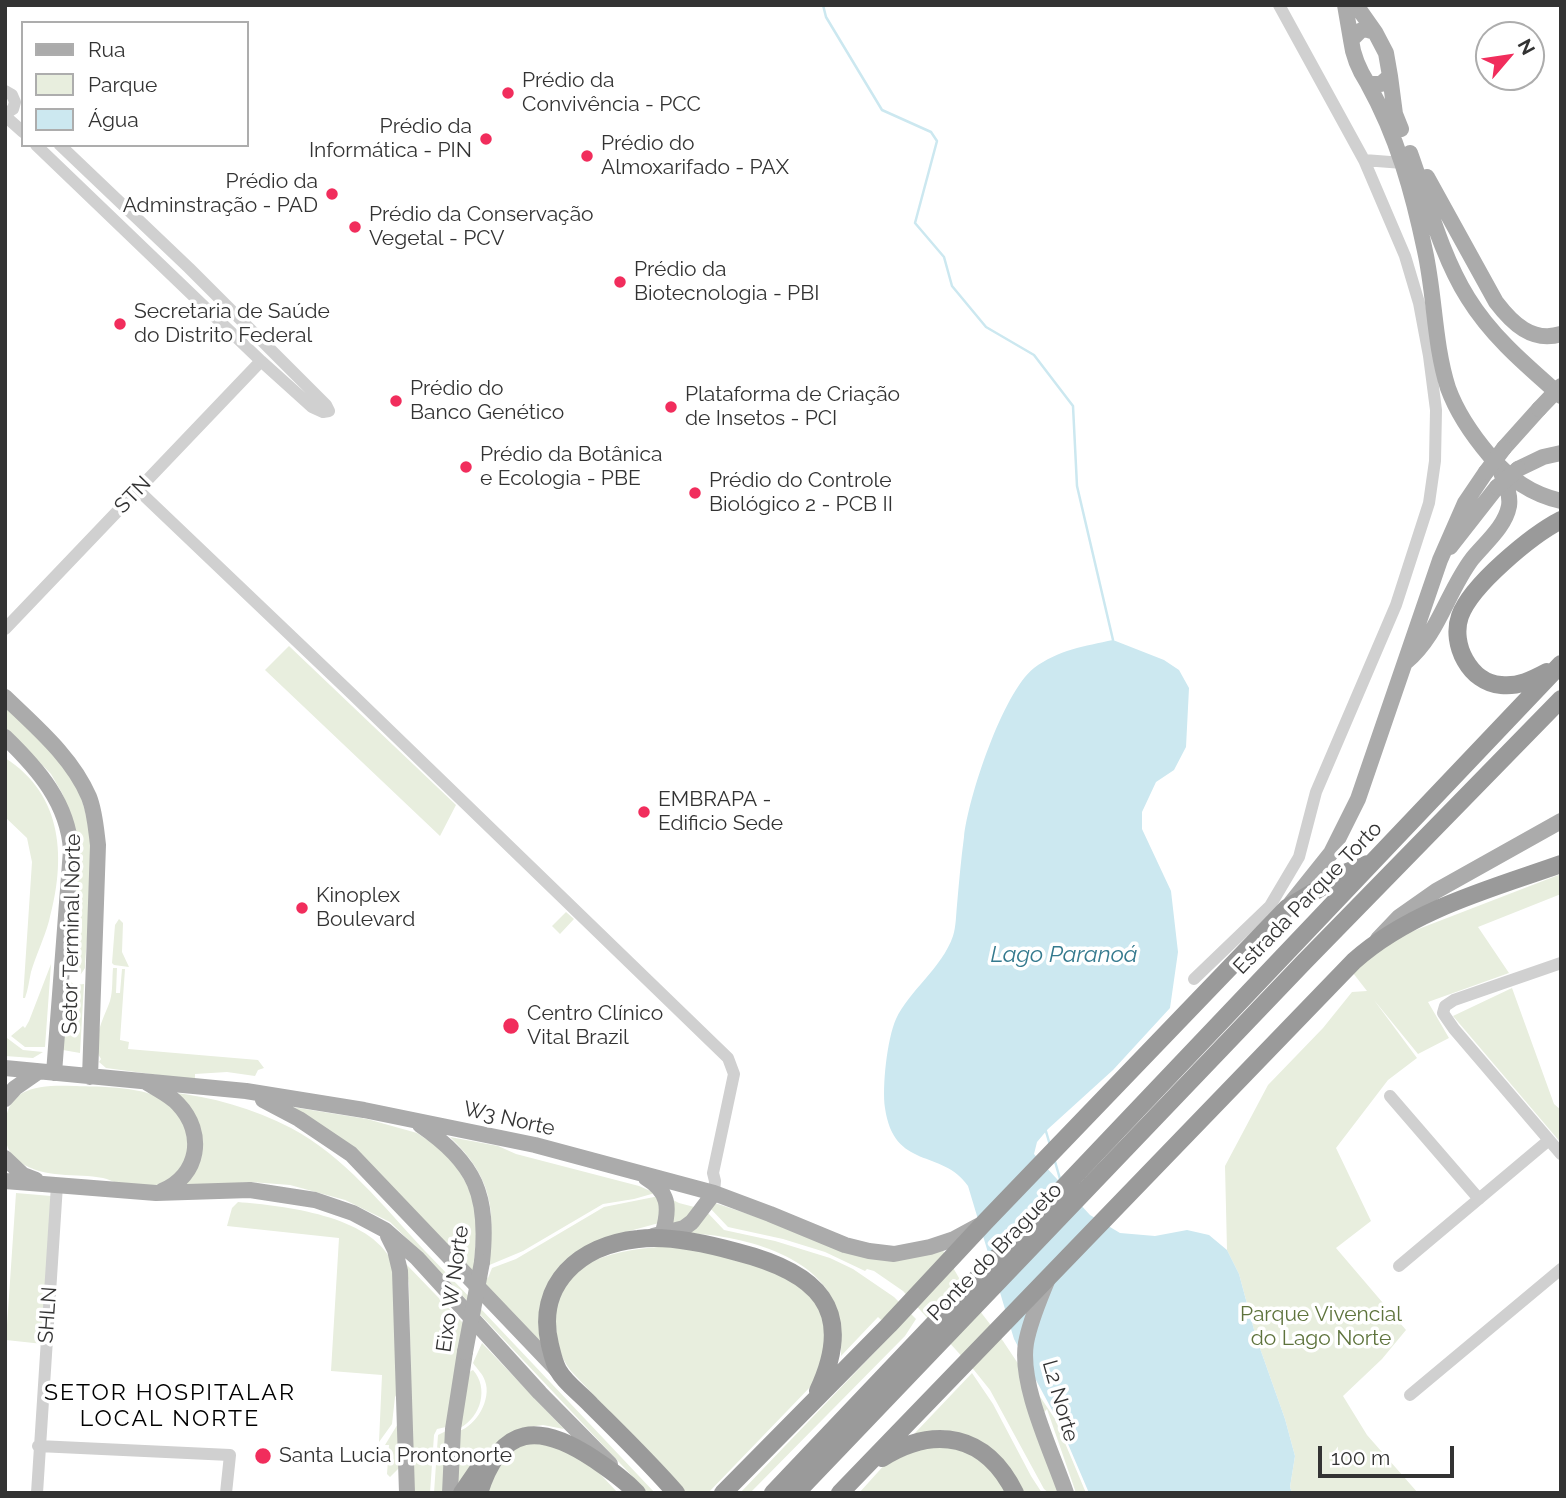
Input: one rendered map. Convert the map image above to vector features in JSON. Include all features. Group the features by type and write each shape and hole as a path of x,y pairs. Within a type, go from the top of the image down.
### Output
{"highway":[{"path":"1560,664 1527,683 1489,683 1466,664 1457,634 1459,617 1474,593 1530,540 1561,520"},
{"name":"Estrada Parque Torto","path":"1086,1162 1560,664"},
{"name":"Estrada Parque Torto","path":"1100,1176 1561,699"},
{"path":"723,1493 889,1325 1052,1151 1287,908 1345,873 1374,861"},
{"path":"840,1493 1353,961 1377,940 1448,905 1561,864"},
{"name":"Ponte do Bragueto","path":"793,1487 911,1345 1086,1162"},
{"name":"Ponte do Bragueto","path":"793,1487 923,1360 1100,1176"},
{"path":"676,1493 558,1371 547,1331 547,1305 555,1284 565,1270 588,1255 612,1245 655,1235 709,1244 782,1266 811,1284 830,1315 834,1335 829,1365 813,1402"},
{"path":"462,1493 475,1470 488,1455 531,1435 553,1436 570,1443 624,1479 637,1493"},
{"path":"856,1476 900,1448 937,1437 953,1439 977,1448 1006,1476 1015,1493"},
{"path":"480,1493 493,1461 510,1443"},
{"path":"773,1493 793,1487"}],"main road":[{"path":"1345,5 1355,61 1382,109 1403,163 1426,253 1443,367 1449,389 1460,414 1509,497 1505,517 1460,576 1425,643 1404,664"},
{"path":"1356,5 1386,53 1395,114 1443,243 1467,296 1499,340 1561,396"},
{"path":"1351,40 1365,29 1375,32"},
{"path":"1368,84 1381,84 1390,76"},
{"path":"1407,145 1506,315 1533,335 1552,337 1561,334"},
{"path":"1287,908 1331,853 1346,824 1366,778 1440,560 1465,503 1504,448 1561,386"},
{"path":"1440,560 1497,487 1518,469 1543,457 1561,453"},
{"path":"1492,468 1531,492 1561,501"},
{"name":"Setor Terminal Norte","path":"5,697 62,754 90,799 97,845 90,1077"},
{"name":"Setor Terminal Norte","path":"5,737 25,756 50,787 60,803 70,834 63,967 46,1072"},
{"path":"1377,940 1399,917 1436,891 1561,821"},
{"path":"63,967 74,976 94,972"},
{"name":"W3 Norte","path":"5,1068 247,1091 413,1119 535,1145 706,1191 771,1213 845,1245 894,1254 954,1239 985,1222"},
{"path":"5,1099 15,1088 46,1072"},
{"path":"144,1081 177,1103 187,1116 194,1135 195,1156 188,1171 170,1188 156,1193"},
{"path":"247,1091 299,1119 351,1154 558,1371"},
{"name":"Eixo W Norte","path":"413,1119 444,1141 470,1173 480,1192 484,1216 482,1262 453,1429 450,1493"},
{"path":"5,1158 23,1175 51,1184"},
{"path":"640,1174 658,1186 664,1194 668,1208 655,1235"},
{"path":"5,1181 156,1193 250,1190 315,1200 353,1213 385,1230 417,1258 540,1393 624,1479"},
{"path":"655,1235 684,1228 692,1222 706,1191"},
{"name":"Eixo W Norte","path":"385,1230 396,1250 400,1271 407,1493"},
{"name":"L2 Norte","path":"1047,1280 1032,1318 1025,1361 1036,1410 1066,1493"}],"street":[{"path":"1194,979 1270,906 1298,857 1316,792 1352,703 1384,638 1411,563 1429,503 1435,461 1436,411 1419,303 1405,256 1364,160 1279,5"},
{"path":"5,91 12,95 19,106 5,115 21,130"},
{"path":"38,147 261,361 312,407 323,412 329,411 227,305 62,147"},
{"path":"1364,160 1403,163"},
{"name":"STN","path":"5,629 261,361"},
{"path":"1436,411 1449,389"},
{"path":"138,490 728,1058 734,1074 713,1173 715,1181 706,1191"},
{"path":"1561,962 1454,1000 1445,1006 1444,1010 1444,1016 1454,1029 1561,1154"},
{"path":"1390,1096 1479,1199"},
{"path":"1399,1266 1549,1140"},
{"name":"SHLN","path":"37,1493 51,1184"},
{"path":"1410,1395 1561,1269"},
{"path":"38,1446 230,1455 226,1493"}],"green space":[{"path":"289,646 456,805 440,836 265,670"},
{"path":"5,706 66,768 86,814 92,865 85,968 81,974 76,973 73,966 75,928 71,816 51,774 5,727"},
{"path":"5,758 25,773 39,790 56,830 58,852 54,898 25,998 32,862 27,838 5,817"},
{"name":"Parque Vivencial do Lago Norte","path":"1561,874 1561,894 1478,927 1509,973 1428,1002 1449,1038 1418,1054 1374,1000 1417,1058 1388,1080 1336,1148 1371,1221 1336,1248 1406,1330 1382,1359 1343,1396 1367,1435 1418,1493 1292,1493 1290,1487 1295,1456 1256,1337 1239,1274 1227,1250 1225,1166 1268,1085 1323,1028 1352,992 1367,991 1353,973 1390,940"},
{"path":"566,912 574,919 560,934 552,926"},
{"path":"119,919 123,923 122,952 129,967 112,963 115,925"},
{"path":"51,964 45,1047 25,1047 11,1036 23,1026 25,1028 29,1021"},
{"path":"113,968 117,968 116,993 120,993 122,969 125,969 120,1040 129,1042 128,1049 258,1060 264,1068 258,1070 255,1076 227,1072 195,1074 195,1080 106,1068 99,1062 101,1059 97,1038 111,997"},
{"path":"68,980 75,985 84,984 80,1053 63,1050"},
{"path":"1512,988 1554,1104 1561,1110 1561,1143 1453,1016"},
{"path":"7,1038 23,1050 43,1052 33,1058 5,1056"},
{"path":"48,1086 134,1090 164,1099 174,1107 189,1137 190,1150 180,1170 162,1184 137,1185 103,1178 39,1171 16,1159 8,1148 5,1135 11,1104 26,1091"},
{"path":"170,1092 217,1100 247,1109 291,1128 329,1153 378,1200 655,1493 648,1493 390,1222 345,1200 290,1185 251,1182 179,1188 201,1149"},
{"path":"292,1107 367,1119 417,1133 450,1155 478,1204 474,1266 488,1278 492,1268 516,1259 604,1207 659,1196 659,1223 599,1242 553,1277 552,1358"},
{"path":"450,1137 498,1146 516,1154 639,1186 655,1193 603,1204 523,1251 487,1266 491,1228 488,1196 475,1166"},
{"path":"16,1193 51,1196 43,1344 6,1340"},
{"path":"669,1198 698,1208 685,1220 672,1225"},
{"path":"238,1202 301,1210 346,1223 381,1246 392,1262 400,1389 395,1397 392,1424 379,1442 382,1375 331,1371 339,1238 227,1226 232,1208"},
{"path":"712,1202 842,1250 941,1247 973,1302 1003,1341 1055,1419 1086,1493 1076,1493 1047,1409 1034,1423 1059,1493 1049,1493 1044,1489 990,1390 903,1291 874,1271 865,1271 825,1252 783,1239 728,1227 709,1207"},
{"path":"706,1211 724,1230 775,1241 830,1258 853,1269 894,1297 916,1319 905,1336 750,1493 740,1493 894,1332 878,1317 841,1356 840,1325 836,1307 826,1288 810,1272 791,1259 746,1242 678,1233"},
{"path":"673,1246 771,1265 817,1298 828,1341 814,1383 708,1493 686,1493 571,1371 557,1339 557,1303 565,1285 577,1271 612,1254"},
{"path":"406,1264 465,1325 446,1427 437,1429 434,1435 430,1493 413,1493 409,1285"},
{"path":"482,1343 564,1429 543,1425 522,1428 458,1493 459,1431 477,1418 486,1396 484,1378 473,1363"},
{"path":"473,1370 481,1385 480,1402 473,1417 460,1428 469,1372"},
{"path":"972,1373 993,1404 1042,1493 1021,1493 957,1432 939,1430 914,1434"},
{"path":"399,1422 400,1467 390,1477 387,1474 389,1445 385,1445"},
{"path":"446,1431 443,1493 434,1493 438,1435"},
{"path":"540,1438 588,1461 618,1493 487,1493 505,1453"},
{"path":"952,1444 989,1465 1006,1493 859,1493 887,1462 902,1452"}],"water":[{"name":"Lago Paranoá","path":"1113,640 1164,660 1179,670 1189,688 1186,747 1174,770 1156,782 1142,812 1142,829 1171,891 1178,952 1170,1008 1113,1070 1048,1129 1037,1142 1034,1154 1090,1215 1120,1233 1155,1236 1187,1230 1209,1235 1227,1250 1239,1274 1256,1337 1295,1456 1290,1487 1292,1493 1089,1493 1059,1423 1014,1339 968,1186 957,1174 908,1150 898,1141 890,1128 885,1108 886,1063 896,1019 941,959 953,936 967,820 980,773 999,722 1022,681 1034,668 1062,653"}],"waterway":[{"path":"823,5 826,17 882,110 931,132 937,141 915,223 944,257 952,286 986,327 1034,355 1073,406 1077,486 1113,640"},
{"path":"1045,1128 1050,1145"},
{"path":"1054,1158 1060,1179"}],"place":[{"name":"Prédio da Convivência - PCC","path":"508,93"},
{"name":"Prédio da Informática - PIN","path":"486,139"},
{"name":"Prédio do Almoxarifado - PAX","path":"587,156"},
{"name":"Prédio da Adminstração - PAD","path":"332,194"},
{"name":"Prédio da Conservação Vegetal - PCV","path":"355,227"},
{"name":"Prédio da Biotecnologia - PBI","path":"620,282"},
{"name":"Secretaria de Saúde do Distrito Federal","path":"120,324"},
{"name":"Prédio do Banco Genético","path":"396,401"},
{"name":"Plataforma de Criação de Insetos - PCI","path":"671,407"},
{"name":"Prédio da Botânica e Ecologia - PBE","path":"466,467"},
{"name":"Prédio do Controle Biológico 2 - PCB II","path":"695,493"},
{"name":"EMBRAPA - Edificio Sede","path":"644,812"},
{"name":"Kinoplex Boulevard","path":"302,908"},
{"name":"Centro Clínico Vital Brazil","path":"511,1026"},
{"name":"Santa Lucia Prontonorte","path":"263,1456"}],"district":[{"name":"SETOR HOSPITALAR LOCAL NORTE","path":"170,1406"}]}
